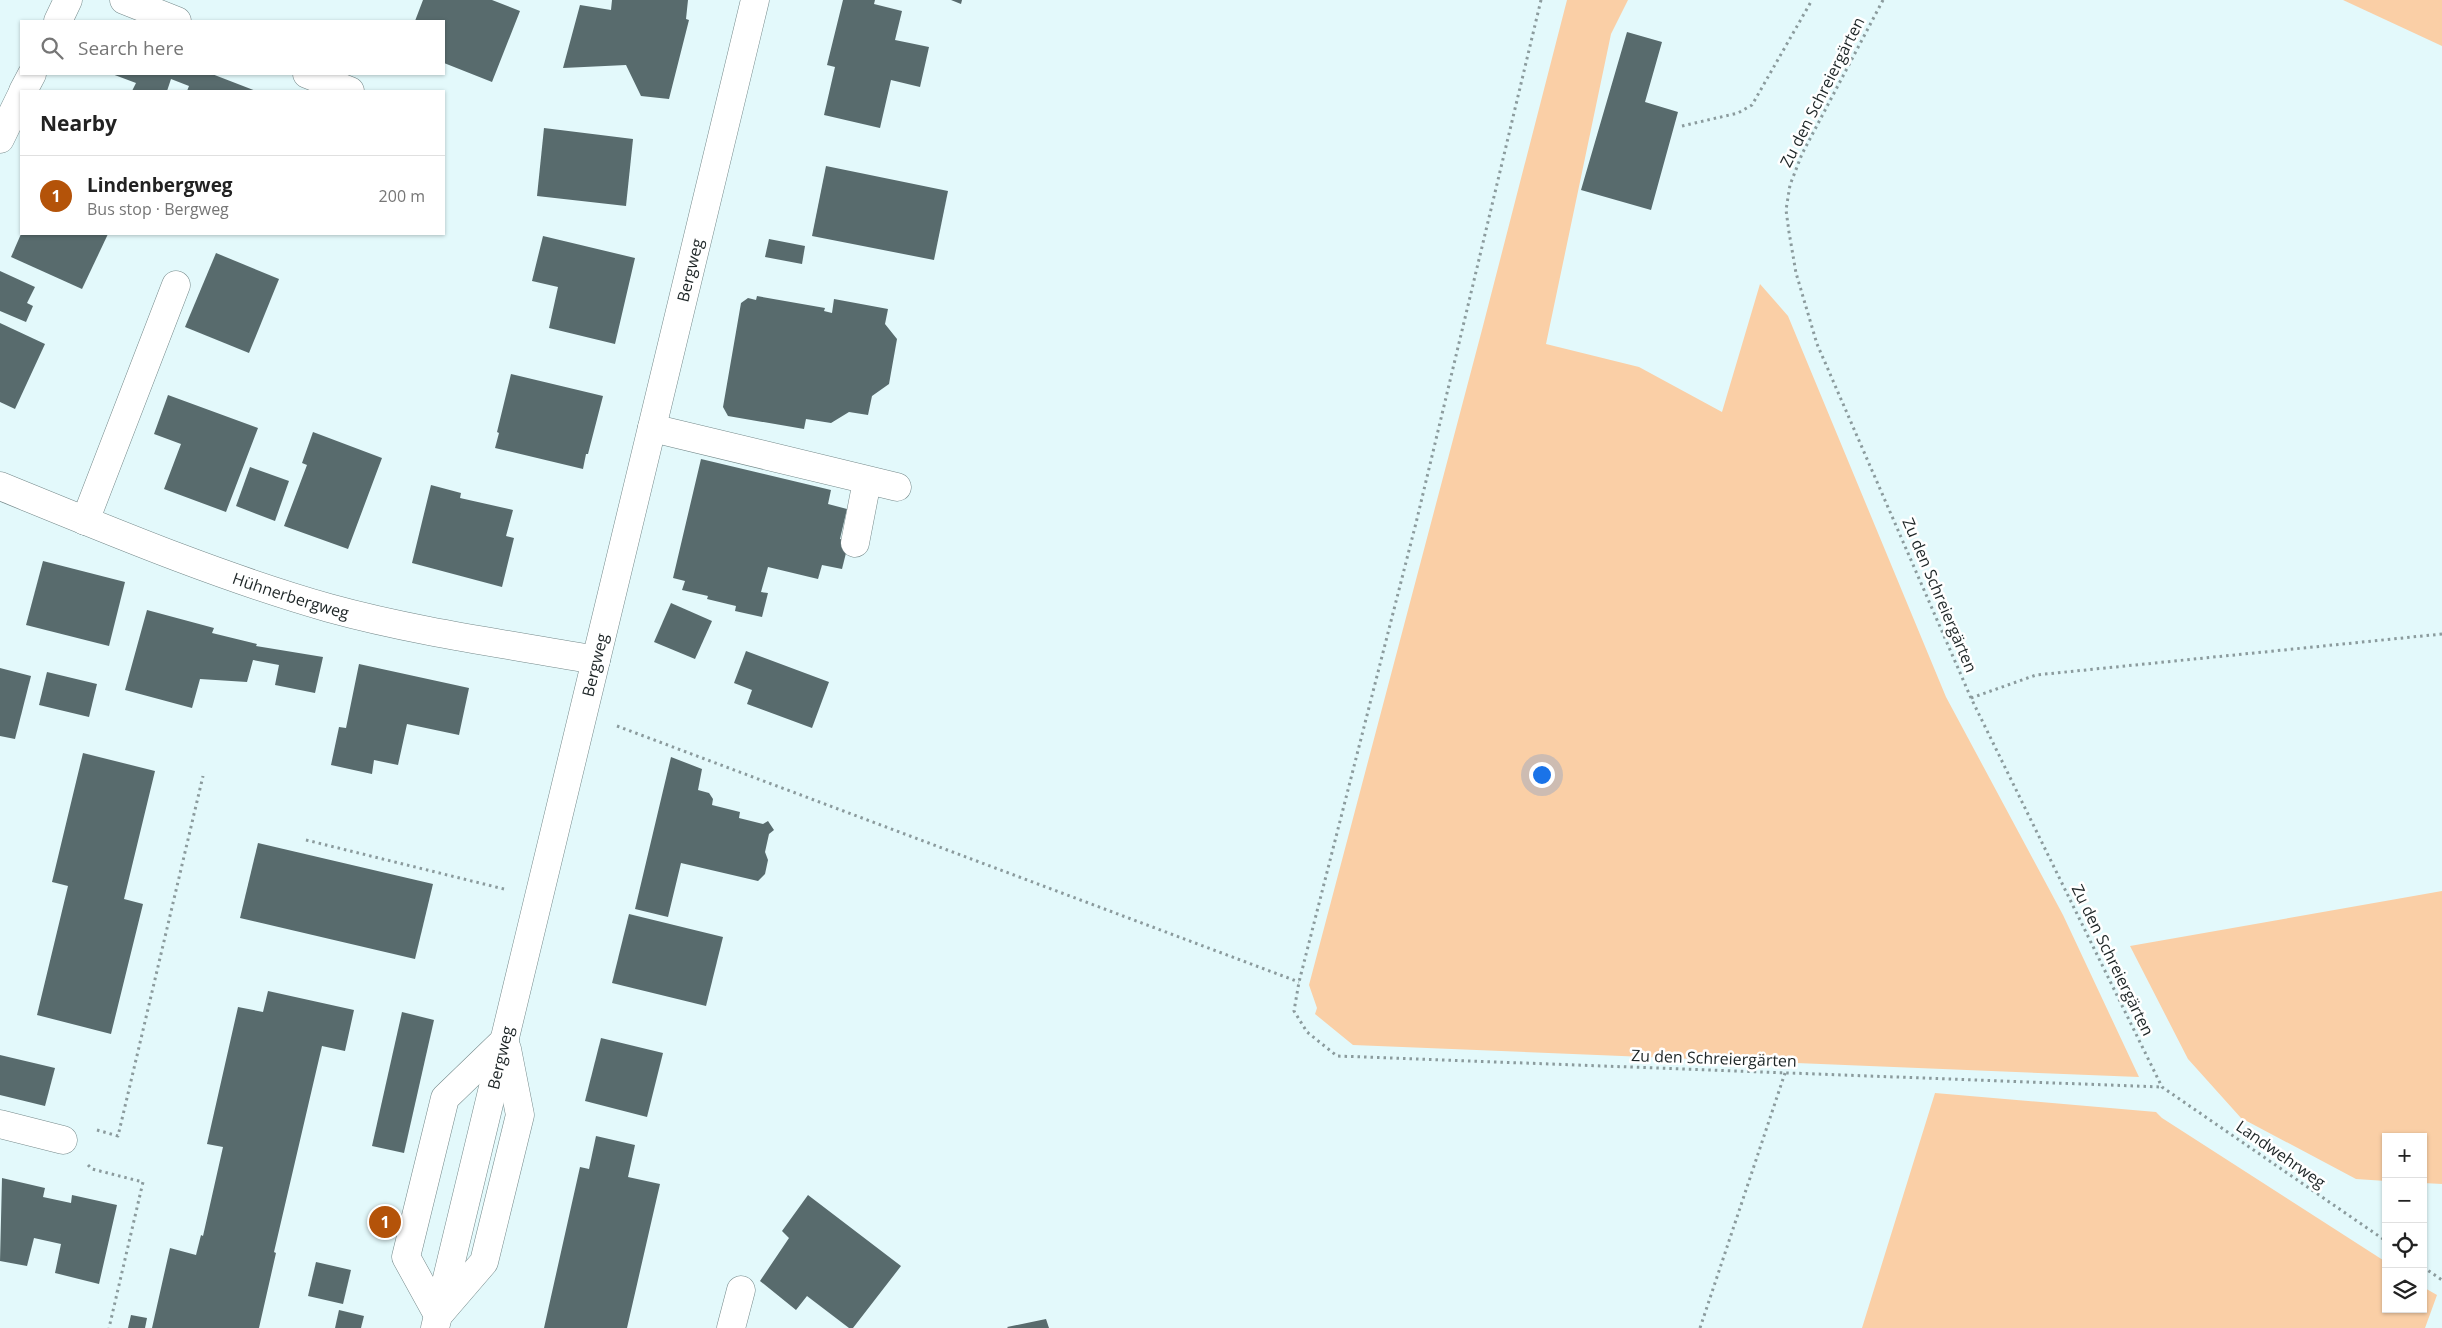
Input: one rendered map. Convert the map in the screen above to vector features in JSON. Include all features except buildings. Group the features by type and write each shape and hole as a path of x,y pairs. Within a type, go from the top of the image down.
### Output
{"street":[{"path":"58,20 68,0"},
{"path":"124,0 174,20"},
{"name":"Bergweg","path":"437,1322 755,0"},
{"path":"24,90 32,75"},
{"path":"310,75 347,90"},
{"path":"0,139 20,98"},
{"path":"85,520 176,284"},
{"path":"652,428 897,487"},
{"path":"855,542 867,481"},
{"name":"Hühnerbergweg","path":"0,486 264,589 330,608 404,626 596,660"},
{"path":"437,1322 406,1257 444,1098 505,1040"},
{"path":"0,1124 63,1140"},
{"path":"731,1328 741,1290"}],"path":[{"name":"Zu den Schreiergärten","path":"1541,0 1416,523 1299,982 1294,1011 1307,1032 1337,1056 2162,1088 1971,698 1817,344 1796,273 1786,210 1790,185 1802,154 1883,0"},
{"path":"1682,126 1738,113 1752,105 1812,0"},
{"path":"1971,698 2036,675 2442,634"},
{"path":"584,714 1299,982"},
{"path":"109,1328 143,1182 92,1169 63,1140 90,1128 118,1136 203,776"},
{"path":"306,840 540,898"},
{"path":"1700,1328 1785,1073"},
{"name":"Landwehrweg","path":"2162,1088 2382,1238"},
{"path":"2424,1268 2442,1280"}],"shaded area":[{"path":"1567,0 1628,0 1611,34 1546,344 1639,367 1722,412 1760,284 1788,316 1946,697 2063,915 2139,1077 1353,1045 1315,1014 1317,1008 1309,985"},
{"path":"2343,0 2442,0 2442,46"},
{"path":"2442,891 2442,1184 2427,1183 2427,1133 2382,1133 2382,1181 2356,1179 2241,1118 2188,1059 2130,946"},
{"path":"1935,1093 2156,1112 2162,1118 2382,1259 2382,1313 2427,1313 2427,1289 2437,1295 2425,1328 1862,1328"}],"place":[{"name":"Lindenbergweg","path":"385,1222"}]}
